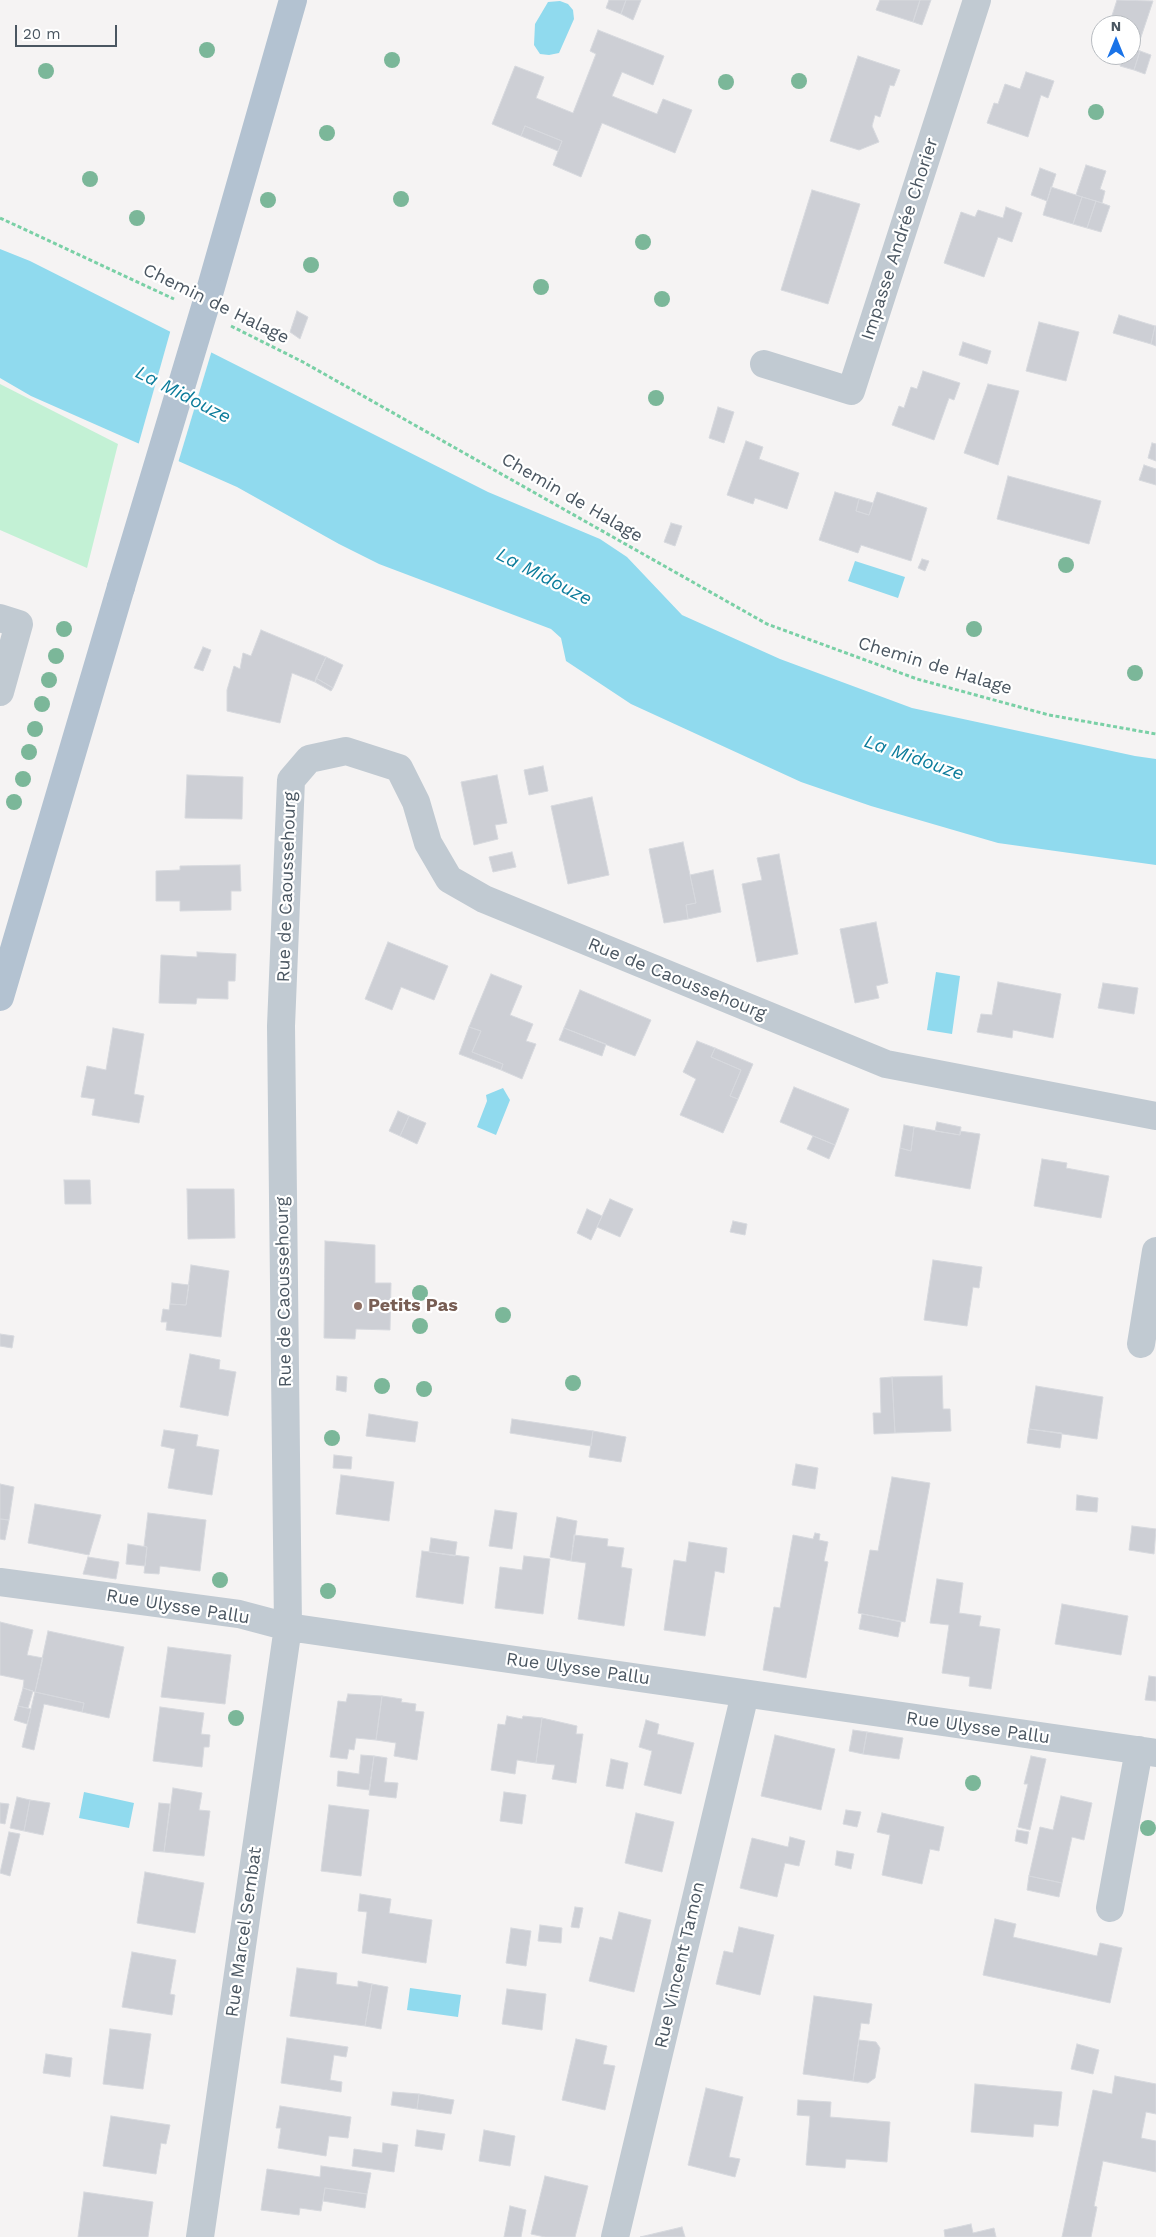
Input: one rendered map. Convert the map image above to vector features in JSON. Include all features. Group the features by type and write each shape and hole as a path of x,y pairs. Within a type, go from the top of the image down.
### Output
{"main road":[{"path":"0,997 209,294 293,0"}],"street":[{"name":"Impasse Andrée Chorier","path":"764,364 852,391 977,0"},
{"path":"0,618 19,624 0,692"},
{"name":"Rue de Caoussehourg","path":"288,1627 281,1026 291,780 309,760 346,752 399,768 416,802 428,843 449,879 484,899 886,1064 1156,1116"},
{"path":"1141,1344 1156,1251"},
{"name":"Rue Ulysse Pallu","path":"0,1582 239,1614 288,1627 1011,1734 1148,1752"},
{"name":"Rue Marcel Sembat","path":"200,2237 288,1627"},
{"name":"Rue Vincent Tamon","path":"615,2237 745,1694"},
{"path":"1110,1908 1148,1752"}],"path":[{"name":"Chemin de Halage","path":"0,218 178,301"},
{"name":"Chemin de Halage","path":"222,322 303,362 767,624 917,679 1049,715 1156,734"}],"green space":[{"path":"0,384 118,444 87,568 0,530"}],"water":[{"path":"560,1 568,4 573,10 574,19 559,53 540,54 534,45 535,24 548,2"},
{"name":"La Midouze","path":"0,249 30,261 488,492 600,539 627,557 682,615 780,659 912,708 1156,759 1156,865 998,843 871,806 801,782 631,704 566,661 561,638 551,629 379,564 237,487 31,396 0,378"},
{"path":"855,561 905,577 898,598 848,581"},
{"path":"936,972 960,976 952,1034 927,1030"},
{"path":"503,1088 510,1100 496,1135 477,1127 487,1101 486,1095"},
{"path":"84,1792 134,1803 129,1828 79,1818"},
{"path":"410,1988 461,1995 458,2017 407,2010"}],"pier":[{"path":"171,329 212,350 178,463 138,446"}],"building":[{"path":"609,0 626,0 621,14 606,8"},
{"path":"626,0 641,0 633,20 621,14"},
{"path":"880,0 920,0 913,22 876,10"},
{"path":"920,0 931,0 922,25 913,22"},
{"path":"1117,0 1153,1 1141,37 1141,15 1112,15"},
{"path":"598,30 664,56 653,85 622,72 612,96 657,114 663,99 692,110 675,153 602,123 581,177 553,165 562,141 525,126 521,136 492,124 515,66 544,77 536,98 573,113 596,54 590,51"},
{"path":"1141,51 1151,55 1145,74 1134,70 1136,65 1141,65"},
{"path":"858,56 900,70 894,86 890,85 880,117 875,115 872,126 879,142 859,150 830,141"},
{"path":"1120,65 1136,65 1134,70"},
{"path":"1026,72 1054,81 1048,98 1041,95 1028,137 987,123 994,103 998,104 1005,84 1020,89"},
{"path":"525,126 562,141 558,151 521,136"},
{"path":"1086,165 1106,171 1100,189 1105,191 1102,203 1076,195"},
{"path":"1040,168 1056,174 1047,201 1031,195"},
{"path":"1051,187 1082,197 1073,224 1043,215"},
{"path":"812,190 860,204 828,304 781,290"},
{"path":"1082,197 1096,201 1087,228 1073,224"},
{"path":"1096,201 1110,206 1101,232 1087,228"},
{"path":"1006,207 1022,213 1012,242 998,237 984,277 944,263 961,212 975,217 978,210 1003,218"},
{"path":"297,311 308,317 300,339 290,332"},
{"path":"1119,315 1155,326 1151,344 1113,333"},
{"path":"1039,322 1079,332 1066,381 1026,371"},
{"path":"1156,326 1156,346 1151,344"},
{"path":"963,342 991,351 987,364 959,355"},
{"path":"923,371 960,383 954,400 949,398 934,440 892,425 899,406 904,408 911,387 917,389"},
{"path":"988,384 1019,391 998,465 964,453"},
{"path":"718,407 734,412 724,443 709,438"},
{"path":"746,441 763,447 759,459 799,473 787,509 755,498 753,504 727,495"},
{"path":"1152,443 1156,444 1156,461 1148,458"},
{"path":"1144,465 1156,469 1156,485 1139,480"},
{"path":"1008,476 1101,501 1089,544 997,519"},
{"path":"835,492 859,499 856,511 869,515 877,492 927,508 911,561 861,545 858,553 819,540"},
{"path":"859,499 873,503 869,515 856,511"},
{"path":"671,523 682,526 675,546 664,542"},
{"path":"922,559 929,561 925,571 918,568"},
{"path":"261,630 326,657 315,682 292,673 280,723 227,711 227,690 234,666 240,669 243,653 251,656"},
{"path":"203,647 211,650 203,671 194,668"},
{"path":"326,657 343,665 333,688 316,678"},
{"path":"316,678 333,688 331,691 315,682"},
{"path":"543,766 548,791 529,795 524,770"},
{"path":"187,775 243,777 242,819 185,818"},
{"path":"497,775 507,823 495,825 498,839 474,845 461,782"},
{"path":"592,797 609,875 568,884 551,806"},
{"path":"683,842 696,903 686,905 688,919 664,923 649,849"},
{"path":"512,852 516,867 493,872 489,857"},
{"path":"779,854 798,954 757,962 742,884 762,880 757,858"},
{"path":"240,865 241,891 231,891 231,910 180,911 180,901 156,901 156,871 180,870 180,866"},
{"path":"713,870 721,912 688,919 686,905 696,903 690,875"},
{"path":"876,922 888,983 876,986 879,998 855,1003 840,929"},
{"path":"388,942 448,966 434,1000 401,987 392,1010 365,999"},
{"path":"197,952 236,954 235,981 228,981 228,999 197,998 196,1004 159,1003 161,955 197,957"},
{"path":"491,974 522,986 510,1015 533,1024 526,1041 536,1044 522,1079 501,1070 503,1064 472,1052 481,1031 469,1027"},
{"path":"998,982 1061,994 1053,1038 1013,1030 1012,1038 977,1032 981,1014 992,1015"},
{"path":"1103,983 1138,988 1134,1014 1098,1008"},
{"path":"580,990 651,1020 635,1056 564,1028"},
{"path":"469,1027 481,1031 472,1052 503,1064 501,1070 459,1054"},
{"path":"113,1028 144,1034 134,1094 144,1096 139,1123 92,1115 95,1099 81,1097 87,1066 106,1070"},
{"path":"564,1028 606,1044 602,1056 559,1040"},
{"path":"697,1041 715,1048 711,1057 741,1070 730,1096 738,1099 723,1133 680,1115 696,1079 683,1072"},
{"path":"715,1048 753,1064 738,1099 730,1096 741,1070 711,1057"},
{"path":"794,1087 849,1109 835,1145 780,1122"},
{"path":"398,1111 409,1116 400,1136 389,1131"},
{"path":"409,1116 426,1123 417,1144 400,1136"},
{"path":"937,1122 961,1127 960,1135 935,1131"},
{"path":"904,1125 914,1127 911,1151 900,1148"},
{"path":"914,1127 960,1135 960,1131 980,1134 970,1189 895,1176 900,1148 911,1151"},
{"path":"813,1136 835,1145 829,1159 807,1149"},
{"path":"1042,1159 1067,1163 1066,1168 1109,1176 1101,1218 1034,1206"},
{"path":"64,1180 90,1180 91,1204 65,1204"},
{"path":"187,1189 234,1189 235,1238 188,1239"},
{"path":"610,1199 633,1209 620,1237 597,1227"},
{"path":"587,1209 602,1216 591,1240 577,1233"},
{"path":"733,1221 747,1224 745,1235 730,1232"},
{"name":"Petits Pas","path":"325,1241 375,1245 375,1283 391,1283 390,1330 356,1329 355,1339 324,1338"},
{"path":"933,1260 982,1267 979,1288 973,1287 967,1326 924,1320"},
{"path":"191,1265 229,1271 221,1337 166,1330 167,1322 161,1322 163,1309 169,1310 170,1304 186,1305"},
{"path":"172,1283 189,1285 186,1305 170,1304"},
{"path":"0,1334 14,1336 12,1348 0,1346"},
{"path":"190,1354 220,1360 219,1369 236,1372 228,1416 180,1407"},
{"path":"337,1376 347,1377 346,1392 336,1390"},
{"path":"942,1376 943,1409 950,1409 951,1431 895,1433 892,1377"},
{"path":"892,1377 895,1433 874,1434 873,1413 881,1413 880,1378"},
{"path":"1036,1386 1103,1397 1097,1439 1029,1429"},
{"path":"369,1414 418,1422 415,1442 366,1436"},
{"path":"512,1419 593,1431 591,1446 510,1433"},
{"path":"1029,1429 1062,1433 1060,1448 1027,1443"},
{"path":"164,1430 198,1435 196,1446 219,1450 212,1495 168,1488 175,1449 161,1446"},
{"path":"593,1431 626,1437 621,1462 589,1457"},
{"path":"334,1455 352,1457 351,1469 333,1468"},
{"path":"796,1464 818,1468 815,1489 792,1485"},
{"path":"341,1475 394,1482 389,1521 336,1514"},
{"path":"892,1477 930,1483 905,1622 858,1613 870,1550 878,1551"},
{"path":"0,1484 14,1487 9,1520 0,1519"},
{"path":"1077,1495 1098,1498 1097,1512 1076,1510"},
{"path":"35,1504 101,1515 89,1555 28,1543"},
{"path":"495,1510 517,1513 512,1549 489,1546"},
{"path":"148,1513 206,1520 200,1571 160,1566 159,1574 144,1573 147,1547 144,1546"},
{"path":"557,1517 577,1521 571,1561 550,1557"},
{"path":"0,1519 9,1520 5,1540 0,1539"},
{"path":"1132,1526 1156,1529 1154,1554 1129,1550"},
{"path":"815,1533 820,1534 819,1540 828,1542 824,1561 828,1562 806,1678 763,1670 774,1607 780,1608 793,1535 813,1539"},
{"path":"574,1535 608,1539 607,1546 624,1548 621,1567 632,1569 624,1626 578,1619 586,1563 571,1561"},
{"path":"431,1538 457,1542 455,1556 429,1552"},
{"path":"689,1542 727,1548 724,1573 715,1571 705,1636 664,1630 674,1560 686,1562"},
{"path":"128,1544 147,1547 145,1566 126,1564"},
{"path":"422,1551 469,1557 463,1604 416,1597"},
{"path":"524,1556 550,1559 543,1614 495,1608 500,1567 522,1570"},
{"path":"88,1557 119,1562 116,1579 83,1574"},
{"path":"937,1579 963,1583 959,1613 981,1616 979,1626 1000,1629 991,1689 969,1686 970,1677 942,1673 949,1625 930,1623"},
{"path":"1062,1604 1128,1616 1121,1655 1055,1644"},
{"path":"862,1614 901,1622 898,1637 859,1629"},
{"path":"0,1622 33,1630 27,1655 43,1658 35,1692 23,1688 24,1680 0,1675"},
{"path":"48,1631 124,1647 109,1718 82,1712 84,1703 35,1692"},
{"path":"168,1647 231,1655 225,1704 161,1697"},
{"path":"1149,1676 1156,1677 1156,1701 1145,1700"},
{"path":"23,1688 33,1691 28,1708 18,1706"},
{"path":"35,1692 84,1703 82,1712 44,1704 34,1750 22,1747"},
{"path":"348,1694 382,1696 376,1740 356,1738 354,1750 349,1749 347,1759 330,1757 338,1701 346,1702"},
{"path":"382,1696 402,1699 401,1702 416,1704 415,1711 424,1712 417,1760 394,1756 396,1743 376,1740"},
{"path":"18,1706 31,1709 27,1724 14,1720"},
{"path":"160,1707 204,1713 201,1734 210,1735 209,1747 204,1747 202,1767 153,1761"},
{"path":"507,1716 522,1719 523,1716 542,1718 536,1763 517,1760 515,1774 491,1770 498,1724 505,1725"},
{"path":"542,1718 577,1726 576,1734 583,1734 576,1783 552,1779 555,1765 536,1763"},
{"path":"646,1720 659,1724 657,1734 694,1743 681,1794 644,1785 652,1751 639,1747"},
{"path":"853,1730 867,1732 863,1754 849,1751"},
{"path":"867,1732 903,1738 899,1759 863,1754"},
{"path":"775,1735 835,1749 821,1810 761,1796"},
{"path":"361,1755 374,1756 369,1790 337,1786 338,1771 359,1774"},
{"path":"374,1756 387,1758 384,1782 398,1783 396,1798 369,1795"},
{"path":"1031,1756 1046,1759 1030,1830 1018,1827 1028,1784 1024,1784"},
{"path":"611,1759 628,1763 623,1789 606,1786"},
{"path":"173,1788 202,1793 199,1810 210,1811 204,1856 164,1852"},
{"path":"504,1792 526,1795 522,1824 500,1821"},
{"path":"1061,1796 1092,1803 1084,1840 1072,1837 1062,1883 1029,1876 1040,1827 1053,1830"},
{"path":"17,1797 30,1800 24,1831 10,1828"},
{"path":"30,1800 50,1803 43,1835 24,1831"},
{"path":"0,1803 9,1804 5,1824 0,1823"},
{"path":"159,1803 170,1804 164,1852 153,1851"},
{"path":"329,1805 369,1810 361,1876 321,1871"},
{"path":"846,1810 861,1812 857,1827 843,1824"},
{"path":"636,1813 674,1822 662,1872 625,1863"},
{"path":"882,1813 944,1827 939,1851 930,1849 922,1884 882,1875 890,1835 877,1832"},
{"path":"1017,1830 1029,1832 1027,1844 1015,1841"},
{"path":"9,1832 20,1834 10,1876 0,1873"},
{"path":"790,1837 805,1841 799,1866 785,1863 777,1897 740,1888 752,1838 788,1847"},
{"path":"837,1851 854,1854 851,1869 835,1865"},
{"path":"145,1872 204,1883 195,1933 137,1923"},
{"path":"1029,1876 1062,1883 1059,1897 1027,1890"},
{"path":"360,1894 391,1899 389,1913 432,1920 426,1963 362,1953 367,1912 358,1911"},
{"path":"575,1907 583,1908 579,1928 571,1927"},
{"path":"619,1912 651,1920 634,1992 589,1981 600,1937 612,1940"},
{"path":"995,1919 1016,1924 1013,1937 1097,1956 1100,1943 1122,1948 1110,2003 983,1975"},
{"path":"540,1925 562,1928 561,1943 538,1941"},
{"path":"739,1927 774,1935 760,1995 716,1984 724,1951 733,1953"},
{"path":"511,1928 531,1931 526,1966 506,1963"},
{"path":"132,1952 176,1960 170,1994 175,1995 172,2015 122,2007"},
{"path":"297,1968 337,1973 336,1984 358,1987 358,1981 372,1984 365,2026 290,2016"},
{"path":"372,1984 388,1987 381,2029 365,2026"},
{"path":"507,1989 546,1994 542,2030 502,2024"},
{"path":"814,1996 872,2004 869,2024 861,2023 853,2081 803,2074"},
{"path":"110,2029 151,2034 143,2089 103,2084"},
{"path":"287,2038 348,2047 346,2057 334,2055 330,2080 342,2082 341,2092 281,2083"},
{"path":"576,2039 607,2046 603,2064 615,2066 605,2110 562,2100"},
{"path":"859,2040 876,2042 880,2048 875,2078 868,2083 853,2081"},
{"path":"1077,2044 1099,2050 1093,2074 1071,2069"},
{"path":"46,2054 72,2058 70,2077 43,2073"},
{"path":"1115,2076 1156,2084 1156,2114 1146,2112 1141,2138 1156,2141 1156,2172 1103,2161 1094,2206 1097,2207 1091,2237 1062,2237 1093,2090 1112,2094"},
{"path":"975,2084 1062,2092 1058,2126 1034,2124 1033,2137 971,2132"},
{"path":"706,2088 743,2097 729,2157 740,2159 735,2177 688,2165"},
{"path":"393,2092 419,2094 417,2109 391,2105"},
{"path":"419,2094 454,2100 451,2114 417,2109"},
{"path":"798,2100 831,2102 830,2117 890,2122 887,2162 846,2159 845,2168 806,2165 810,2116 797,2115"},
{"path":"280,2106 351,2117 348,2138 329,2136 326,2156 278,2148 281,2128 276,2128"},
{"path":"111,2116 170,2125 166,2144 161,2143 156,2174 103,2166"},
{"path":"417,2130 445,2134 442,2150 415,2146"},
{"path":"484,2130 515,2136 510,2166 479,2161"},
{"path":"383,2143 398,2145 394,2172 352,2166 354,2149 382,2153"},
{"path":"321,2166 371,2173 367,2194 325,2188 321,2211 300,2208 299,2215 261,2210 267,2169 320,2177"},
{"path":"545,2176 588,2186 575,2237 545,2237 531,2234"},
{"path":"325,2188 367,2194 365,2208 323,2201"},
{"path":"84,2192 153,2202 148,2237 78,2237"},
{"path":"510,2206 526,2210 521,2237 504,2237"},
{"path":"971,2224 973,2233 994,2228 996,2237 945,2237 944,2230"},
{"path":"682,2227 685,2237 640,2237"}],"place":[{"name":"Petits Pas","path":"358,1306"}]}
